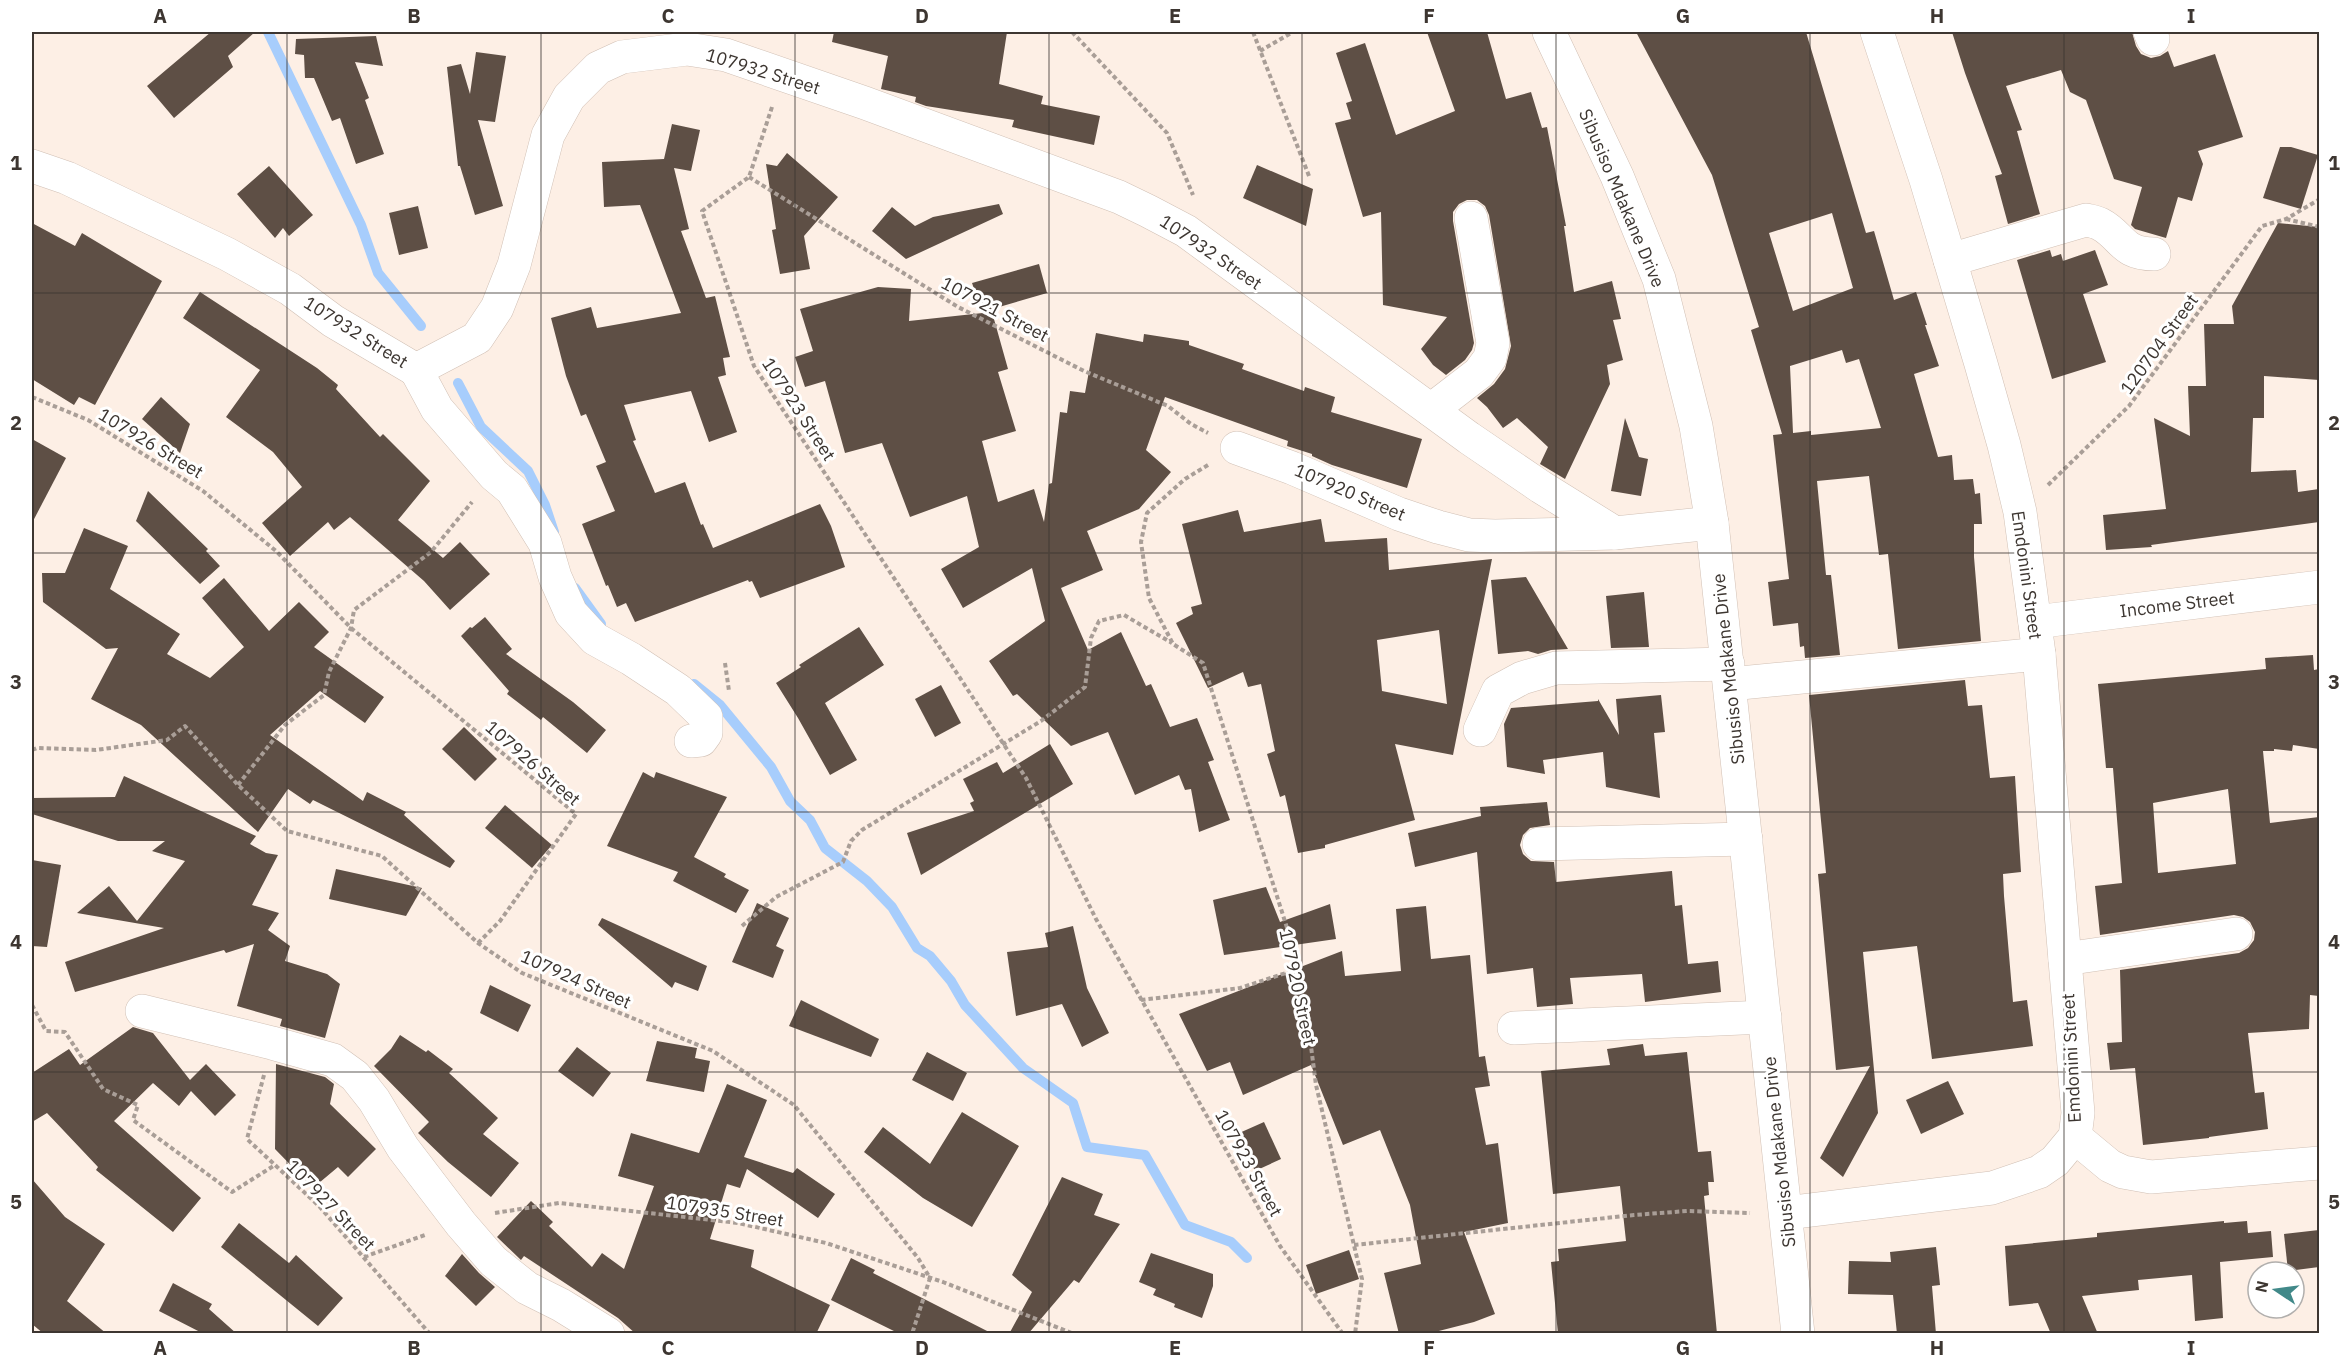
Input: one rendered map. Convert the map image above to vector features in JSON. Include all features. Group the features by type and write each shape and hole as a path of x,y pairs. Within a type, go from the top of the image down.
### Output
{"street":[{"name":"Sibusiso Mdakane Drive","path":"1549,32 1617,177 1659,279 1696,426 1712,523 1729,674 1798,1334"},
{"name":"Emdonini Street","path":"1786,1214 2001,1185 2038,1172 2055,1161 2075,1137 2078,1113 2035,622 2020,512 2004,445 1950,260 1877,32"},
{"name":"107932 Street","path":"32,166 67,178 227,254 290,290 333,321 416,370 477,338 497,308 514,265 548,135 569,97 598,68 622,57 687,49 726,55 1119,197 1186,231 1431,410 1541,487 1615,533"},
{"path":"1431,410 1479,373 1490,358 1493,343 1471,218"},
{"path":"1950,260 2086,220 2100,224 2124,245 2140,254 2154,254"},
{"path":"416,370 437,409 494,475 512,490 545,543 555,577 571,613 595,639 631,659 678,690 706,717 705,733 701,740 691,741"},
{"name":"107920 Street","path":"1237,448 1292,468 1400,514 1469,535 1615,533 1712,523"},
{"name":"Income Street","path":"2035,622 2319,587"},
{"path":"1480,730 1498,691 1522,678 1556,668 1729,674 2038,654"},
{"path":"1539,844 1746,839"},
{"path":"2065,959 2236,934"},
{"path":"142,1011 333,1060 356,1076 375,1100 403,1148 461,1224 493,1261 527,1288 561,1305 608,1334"},
{"path":"1514,1028 1765,1017"},
{"name":"Emdonini Street","path":"2075,1137 2110,1166 2123,1172 2151,1177 2319,1163"}],"path":[{"path":"1072,32 1167,133 1197,204"},
{"path":"1253,32 1309,177"},
{"path":"1260,51 1293,32"},
{"path":"749,177 783,75"},
{"name":"107921 Street","path":"749,177 958,307 1083,371 1168,406 1191,424 1237,448"},
{"name":"107923 Street","path":"749,177 702,211 754,366 1026,778 1096,919 1280,1246 1343,1334"},
{"name":"120704 Street","path":"2020,512 2129,406 2262,226 2286,219 2319,199"},
{"path":"2286,219 2319,227"},
{"name":"107926 Street","path":"32,397 88,420 203,491 276,551 351,628 576,814 500,921 478,943"},
{"path":"1173,644 1149,598 1141,542 1147,513 1185,479 1237,448"},
{"path":"238,785 285,725 324,695 329,672 351,628 354,610 431,552 494,475"},
{"name":"107920 Street","path":"1002,743 1041,721 1085,687 1091,638 1098,621 1124,615 1203,663 1288,931 1308,1023 1316,1085 1362,1279 1355,1334"},
{"name":"107924 Street","path":"32,750 37,748 96,750 167,740 185,726 238,785 287,831 382,856 478,943 522,973 713,1052 794,1105 918,1258 930,1278"},
{"path":"742,926 777,897 843,862 851,841 862,830 1002,743"},
{"path":"1141,1000 1240,988 1295,970"},
{"name":"107927 Street","path":"32,1005 46,1031 65,1032 103,1089 138,1105 133,1120 232,1192 275,1165 319,1206 430,1334"},
{"path":"272,1043 247,1140 275,1165"},
{"name":"107935 Street","path":"364,1257 448,1227 506,1210 559,1203 727,1221 826,1243 930,1278 1074,1334"},
{"path":"1354,1245 1677,1212 1786,1214"},
{"path":"912,1334 930,1278"}],"building":[{"path":"211,32 255,32 228,56 233,67 174,118 147,86"},
{"path":"834,32 1007,32 999,84 1043,96 1041,104 1100,116 1094,145 1012,127 1014,120 926,106 915,102 916,97 881,89 888,56 832,42"},
{"path":"1427,32 1487,32 1506,99 1531,92 1542,128 1547,127 1566,226 1564,226 1574,292 1612,281 1621,319 1613,320 1623,360 1607,365 1610,384 1565,479 1540,464 1548,447 1517,418 1503,428 1477,398 1494,384 1505,369 1511,346 1489,215 1485,206 1477,200 1467,200 1459,204 1453,212 1474,343 1465,360 1446,375 1433,365 1421,349 1447,317 1383,305 1381,212 1363,217 1335,123 1351,119 1346,103 1352,101 1336,53 1365,43 1396,135 1455,111"},
{"path":"1636,32 1806,32 1866,233 1874,231 1894,300 1916,292 1927,325 1925,325 1939,366 1914,374 1938,457 1952,455 1954,480 1973,479 1975,494 1980,493 1982,524 1974,524 1974,557 1981,641 1898,649 1888,554 1879,555 1869,476 1817,481 1826,575 1831,575 1840,655 1805,658 1804,646 1800,647 1798,623 1773,626 1768,582 1789,579 1773,435 1782,434 1751,330 1759,327 1712,175","holes":["1832,213 1853,288 1793,311 1769,233","1842,350 1846,363 1859,359 1881,428 1811,435 1811,431 1793,433 1790,366"]},
{"path":"1952,32 2132,32 2141,54 2151,58 2168,51 2174,67 2215,54 2243,137 2198,151 2203,164 2192,201 2178,197 2166,238 2135,229 2131,225 2142,187 2114,179 2086,100 2070,92 2061,70 2006,86 2022,130 2017,131 2040,214 2008,224 1995,176 2002,174"},
{"path":"376,36 383,66 355,62 369,98 365,100 384,154 356,164 340,118 332,121 314,78 305,78 304,55 295,54 296,39"},
{"path":"476,52 506,56 495,122 478,120 503,206 475,215 460,166 458,166 447,67 461,64 470,94"},
{"path":"672,124 700,130 691,171 674,168 689,229 681,231 706,298 715,296 730,357 723,358 726,375 718,377 737,432 709,442 691,391 624,405 636,440 633,441 655,493 685,482 701,525 703,524 713,548 820,504 831,526 845,567 760,598 752,581 748,580 635,622 626,603 617,607 608,585 606,586 582,524 615,511 596,466 606,462 586,414 581,416 566,376 551,318 591,307 597,328 681,313 640,205 604,207 602,162 664,159"},
{"path":"2280,147 2291,147 2318,155 2301,209 2263,198"},
{"path":"787,153 838,197 804,236 810,269 780,274 772,230 776,229 766,164 777,166"},
{"path":"1257,165 1313,189 1306,226 1243,198"},
{"path":"269,166 313,215 289,236 283,228 275,238 237,194"},
{"path":"999,204 1003,214 906,259 872,231 892,207 915,226 933,217"},
{"path":"418,206 428,248 399,255 389,213"},
{"path":"32,223 75,246 82,233 162,281 95,405 79,397 74,405 32,379"},
{"path":"2278,223 2319,227 2319,380 2264,376 2264,418 2253,418 2251,472 2296,470 2298,492 2319,489 2319,522 2151,545 2152,547 2106,550 2103,515 2166,509 2154,418 2190,436 2188,386 2206,386 2204,324 2234,324 2232,306"},
{"path":"2050,250 2052,257 2061,254 2063,261 2095,250 2108,285 2083,294 2106,362 2052,379 2017,260"},
{"path":"1039,264 1047,293 982,312 972,283"},
{"path":"878,287 911,289 909,321 992,312 1008,369 998,372 1016,431 982,441 998,502 1034,489 1044,522 1049,484 1052,483 1060,412 1067,413 1070,391 1085,393 1096,333 1143,342 1144,334 1189,341 1189,345 1244,364 1242,369 1304,391 1305,387 1335,397 1331,412 1422,439 1407,488 1332,465 1312,454 1287,446 1288,441 1165,397 1146,450 1171,472 1139,509 1087,531 1103,570 1061,588 1088,650 1121,632 1146,686 1151,684 1170,727 1197,718 1214,760 1208,762 1230,820 1199,832 1191,789 1185,790 1179,775 1135,795 1108,732 1071,746 1017,694 1013,696 989,661 1045,621 1032,568 963,608 941,569 979,547 967,496 910,517 882,443 845,453 825,381 805,387 795,357 813,351 800,309"},
{"path":"200,292 317,368 338,385 336,389 380,437 383,434 430,481 398,520 443,558 460,542 490,574 450,610 424,581 350,517 334,530 328,522 290,556 262,523 302,487 273,452 226,417 260,370 183,318"},
{"path":"161,397 190,424 180,453 142,419"},
{"path":"1625,418 1639,457 1648,459 1641,496 1611,491"},
{"path":"32,439 66,458 32,523"},
{"path":"148,491 208,549 206,551 220,566 200,584 136,521"},
{"path":"1238,510 1244,532 1321,519 1325,542 1387,538 1389,570 1492,559 1453,755 1395,744 1415,820 1325,845 1325,848 1298,853 1285,795 1280,797 1267,754 1275,751 1261,684 1248,687 1243,672 1208,688 1176,623 1193,614 1191,607 1202,604 1182,524","holes":["1439,630 1447,704 1382,691 1377,640"]},
{"path":"84,528 128,546 110,589 180,634 167,654 210,678 244,647 202,598 224,578 269,631 299,602 329,632 314,647 384,697 365,723 320,691 270,735 363,801 367,792 406,812 404,815 455,861 450,868 313,800 310,804 288,789 258,832 141,725 91,699 118,648 106,649 43,602 42,573 65,573"},
{"path":"1526,577 1568,649 1551,650 1538,654 1528,651 1498,654 1491,580"},
{"path":"1644,592 1649,647 1611,648 1606,596"},
{"path":"485,617 512,649 506,654 573,702 606,730 587,753 543,717 541,720 507,694 509,691 461,636"},
{"path":"859,627 884,665 825,703 857,760 830,775 776,683 801,667 799,665"},
{"path":"2313,655 2314,670 2319,669 2319,749 2293,745 2292,751 2274,749 2274,751 2263,751 2270,823 2319,817 2319,996 2310,995 2309,1029 2248,1033 2255,1093 2264,1092 2268,1129 2143,1145 2135,1068 2110,1070 2107,1043 2122,1042 2120,970 2239,953 2248,948 2254,940 2255,932 2250,922 2234,915 2100,935 2095,886 2122,883 2113,768 2106,768 2098,684 2266,669 2265,658","holes":["2228,789 2236,864 2158,873 2153,803"]},
{"path":"1965,680 1968,706 1982,705 1990,778 2015,776 2021,872 2003,874 2004,896 2013,1002 2027,1000 2033,1046 1932,1059 1917,946 1863,952 1878,1113 1843,1177 1820,1158 1870,1066 1836,1070 1818,874 1826,873 1809,695"},
{"path":"941,685 961,723 935,737 915,699"},
{"path":"1661,695 1665,732 1654,733 1660,798 1606,787 1603,752 1543,760 1545,774 1507,767 1504,724 1511,708 1598,701 1598,699 1619,735 1616,699"},
{"path":"464,727 497,759 475,781 442,749"},
{"path":"1050,744 1073,784 921,875 907,833 974,811 970,803 974,801 963,779 997,762 1003,773"},
{"path":"643,772 654,778 656,772 727,797 694,857 726,874 724,877 749,890 736,913 673,881 678,872 607,846"},
{"path":"124,776 256,836 250,844 266,853 278,855 252,905 279,913 268,930 290,946 285,961 327,974 340,984 325,1038 280,1026 282,1019 237,1006 254,944 226,953 224,950 75,992 65,962 164,928 77,913 109,886 137,921 185,861 152,851 165,841 118,841 32,814 32,798 115,797"},
{"path":"1547,802 1550,825 1530,828 1523,835 1520,845 1523,854 1531,861 1554,862 1556,882 1672,871 1675,906 1682,905 1688,964 1718,961 1721,992 1645,1002 1642,974 1570,978 1573,1004 1537,1007 1533,968 1487,974 1477,852 1415,867 1408,833 1481,816 1480,807"},
{"path":"505,805 552,845 532,868 485,828"},
{"path":"32,860 61,865 47,947 32,946"},
{"path":"336,869 422,888 406,916 329,899"},
{"path":"1266,887 1280,922 1330,904 1336,939 1224,955 1213,900"},
{"path":"757,903 789,918 776,946 784,950 773,978 732,962"},
{"path":"1426,906 1431,959 1470,955 1479,1057 1485,1056 1490,1086 1475,1088 1486,1145 1498,1143 1508,1223 1464,1232 1495,1314 1427,1334 1399,1334 1384,1273 1421,1264 1410,1205 1380,1130 1343,1145 1311,1065 1243,1095 1230,1062 1207,1071 1179,1014 1342,951 1345,976 1401,971 1396,909"},
{"path":"602,918 707,966 698,991 675,982 672,988 598,925"},
{"path":"1073,926 1087,988 1109,1033 1082,1047 1062,1004 1016,1016 1007,952 1048,947 1045,933"},
{"path":"490,985 531,1005 518,1032 480,1013"},
{"path":"801,1000 879,1039 871,1057 789,1026"},
{"path":"133,1027 153,1033 190,1080 206,1064 236,1095 215,1116 191,1091 179,1106 153,1083 114,1121 201,1198 173,1232 96,1170 98,1167 47,1113 32,1122 32,1073 69,1049 80,1065"},
{"path":"400,1035 426,1052 428,1050 453,1069 449,1073 498,1118 483,1134 519,1163 491,1197 448,1162 418,1133 429,1122 374,1066 391,1049"},
{"path":"657,1041 697,1048 695,1058 710,1061 704,1092 646,1081"},
{"path":"1643,1044 1645,1056 1687,1052 1698,1152 1711,1151 1714,1182 1708,1182 1709,1195 1704,1196 1717,1334 1558,1334 1551,1262 1559,1261 1558,1249 1626,1241 1620,1186 1553,1194 1541,1071 1610,1065 1607,1049"},
{"path":"577,1047 611,1073 593,1097 558,1071"},
{"path":"927,1052 967,1073 953,1101 912,1080"},
{"path":"276,1064 325,1077 334,1084 330,1104 376,1149 348,1177 338,1167 313,1188 275,1149"},
{"path":"1948,1081 1964,1114 1921,1134 1906,1100"},
{"path":"727,1084 767,1100 744,1157 793,1173 797,1168 835,1194 818,1218 747,1169 740,1188 727,1184 710,1239 754,1250 751,1267 830,1305 816,1334 636,1334 618,1318 524,1256 521,1260 497,1237 531,1201 553,1222 549,1226 592,1267 602,1253 624,1269 654,1186 618,1176 631,1133 699,1153"},
{"path":"962,1112 1019,1146 972,1227 923,1198 864,1152 883,1127 930,1164"},
{"path":"1264,1122 1281,1159 1255,1171 1237,1134"},
{"path":"1062,1177 1103,1194 1094,1215 1120,1224 1079,1283 1074,1280 1028,1334 1009,1334 1032,1292 1012,1275"},
{"path":"32,1179 65,1217 105,1244 67,1301 107,1334 44,1334 32,1324"},
{"path":"2224,1221 2224,1223 2247,1221 2248,1233 2271,1231 2273,1257 2220,1262 2223,1318 2195,1321 2192,1275 2138,1280 2139,1290 2082,1296 2098,1334 2051,1334 2038,1303 2009,1306 2005,1246 2097,1237 2097,1233"},
{"path":"239,1223 289,1263 296,1255 343,1298 318,1326 221,1247"},
{"path":"2319,1230 2319,1267 2306,1269 2306,1260 2287,1260 2284,1234"},
{"path":"1936,1247 1940,1285 1932,1286 1936,1334 1897,1334 1893,1295 1848,1294 1849,1261 1891,1262 1890,1252"},
{"path":"1349,1250 1359,1279 1316,1294 1306,1265"},
{"path":"1151,1253 1213,1274 1213,1286 1202,1318 1174,1307 1175,1304 1153,1295 1156,1289 1139,1282"},
{"path":"462,1254 495,1287 476,1306 445,1276"},
{"path":"851,1258 875,1270 873,1273 993,1334 900,1334 831,1300"},
{"path":"173,1283 212,1304 209,1309 237,1334 204,1334 159,1311"}],"waterway":[{"path":"268,32 361,225 378,273 421,326"},
{"path":"458,383 481,427 528,471 545,505 554,532"},
{"path":"575,588 601,624"},
{"path":"694,684 720,705 771,767 790,801 810,820 825,848 867,881 892,907 917,948 930,956 951,981 965,1005 1023,1068 1073,1103 1087,1147 1145,1155 1185,1225 1231,1242 1247,1258"}]}
